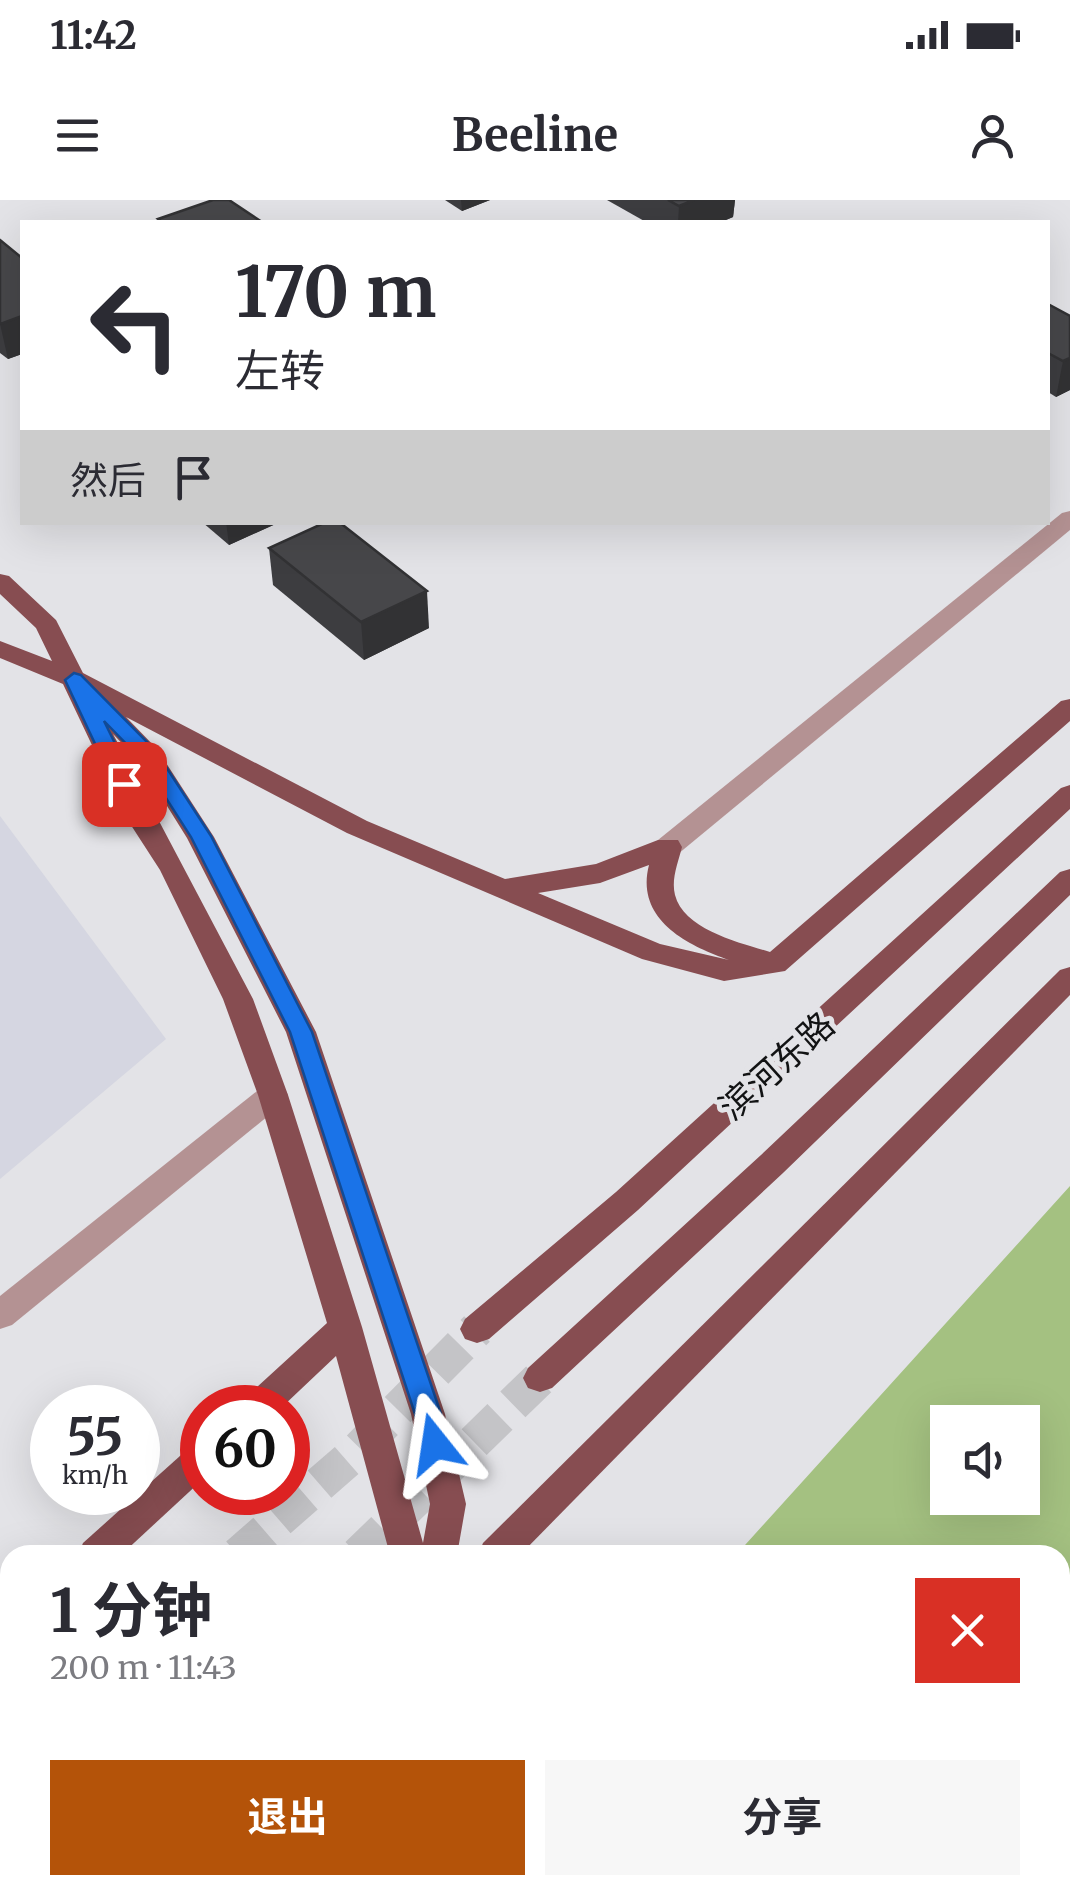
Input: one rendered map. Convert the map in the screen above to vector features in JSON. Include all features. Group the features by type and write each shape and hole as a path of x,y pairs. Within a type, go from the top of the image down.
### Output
{"main road":[{"path":"0,581 48,626 141,819 173,868 238,999 273,1095 345,1327 405,1545"},
{"path":"0,649 74,680 357,827 652,952 724,970 775,964 1070,707"},
{"path":"74,680 148,755 200,836 301,1032 428,1414 448,1504 441,1545"},
{"name":"滨河东路","path":"476,1328 657,1174 1070,794"},
{"path":"502,889 600,873 668,847"},
{"path":"668,847 659,880 669,914 710,944 775,964"},
{"name":"滨河东路","path":"540,1378 1070,880"},
{"path":"506,1545 1070,977"},
{"path":"282,1385 345,1327"},
{"path":"107,1545 180,1478"}],"street":[{"path":"668,847 1070,518"},
{"path":"0,1314 273,1095"}],"shaded area":[{"path":"0,816 166,1039 0,1179"}],"green space":[{"path":"1070,1186 1070,1545 745,1545"}],"building":[{"path":"213,200 229,200 259,220 159,220"},
{"path":"668,200 694,200 679,206"},
{"path":"0,240 20,256 20,317 0,324"},
{"path":"1050,305 1070,316 1070,358 1063,361 1050,354"},
{"path":"319,525 343,525 427,591 361,622 269,548"}],"tunnel":[{"path":"250,1545 353,1455 477,1329"},
{"path":"368,1545 540,1378"}],"route":[{"path":"124,784 74,680 148,755 200,836 301,1032 435,1444"}]}
